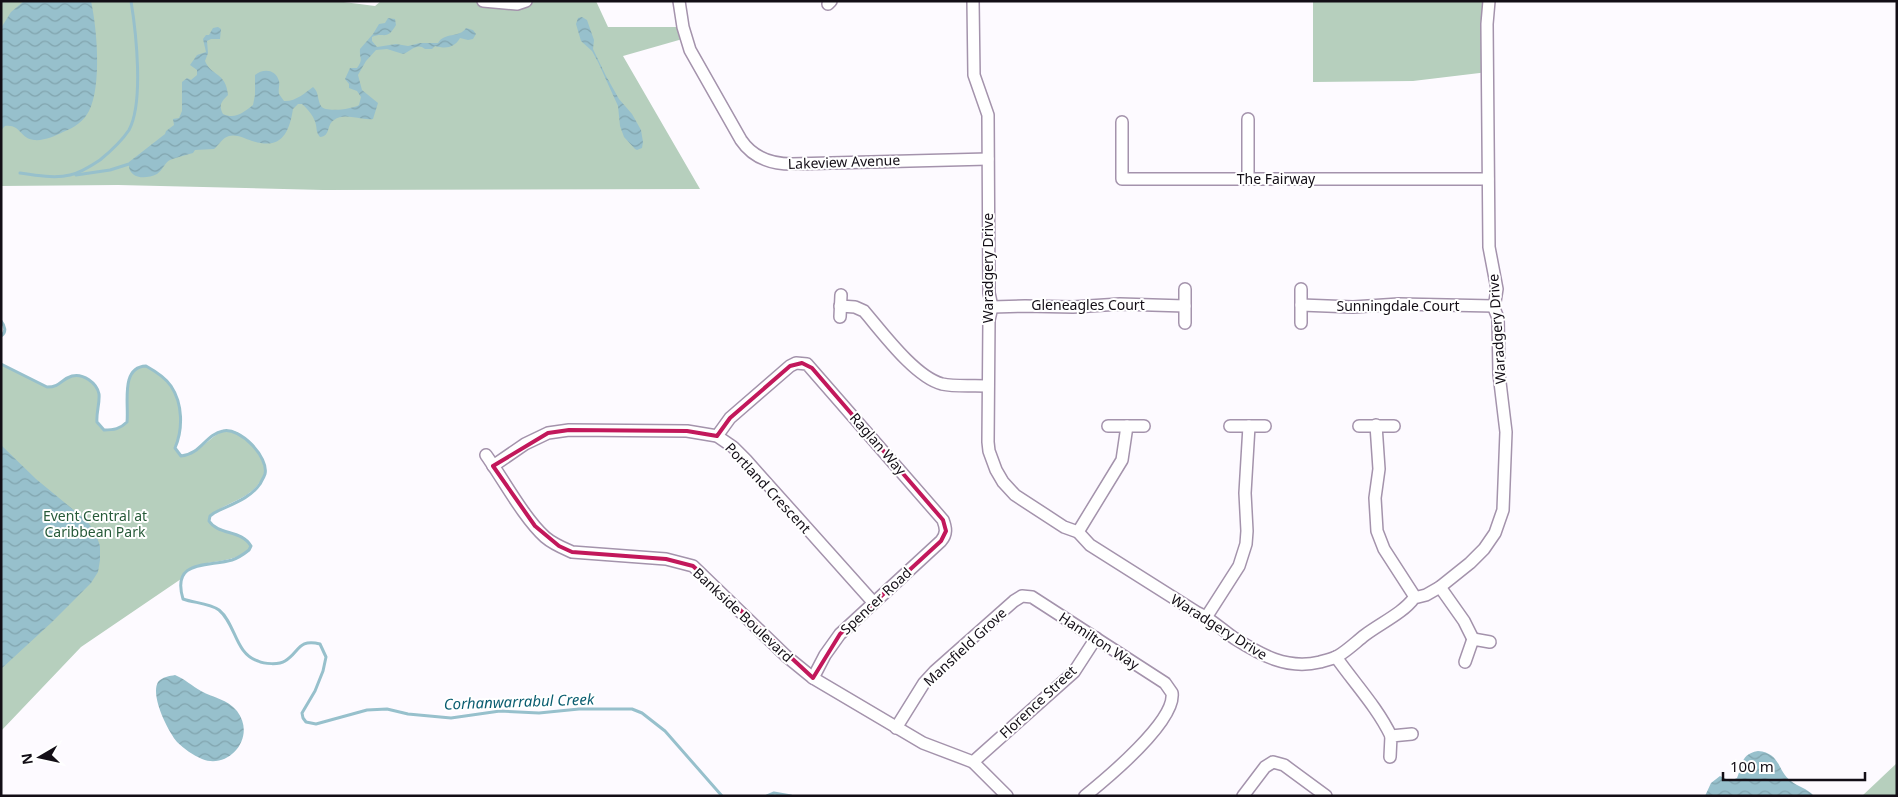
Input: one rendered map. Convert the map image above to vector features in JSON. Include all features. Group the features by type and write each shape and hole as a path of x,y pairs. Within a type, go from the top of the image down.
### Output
{"street":[{"path":"483,1 517,4 526,1"},
{"name":"Lakeview Avenue","path":"679,1 682,27 693,55 741,140 760,157 771,162 792,164 988,159"},
{"name":"Waradgery Drive","path":"973,1 973,70 987,109 989,293 992,307 989,317 989,452 999,476 1008,489 1022,500 1064,527 1078,532 1087,542 1196,612 1207,616 1234,638 1262,655 1289,664 1306,664 1336,657 1409,605 1415,597 1426,595 1440,587 1484,549 1495,534 1503,510 1506,432 1499,374 1498,318 1494,306 1497,298 1497,289 1489,247 1487,24 1490,1"},
{"path":"1248,120 1248,178"},
{"name":"The Fairway","path":"1122,122 1122,179 1488,179"},
{"path":"1185,289 1185,323"},
{"path":"1301,289 1301,323"},
{"name":"Gleneagles Court","path":"992,307 1073,307 1120,304 1184,306"},
{"name":"Sunningdale Court","path":"1301,305 1353,307 1399,304 1494,306"},
{"path":"840,306 855,307 864,311 918,371 930,379 948,385 988,386"},
{"name":"Raglan Way","path":"718,436 730,418 790,366 802,363 812,368 943,520 946,531"},
{"path":"1376,425 1379,469 1375,498 1377,531 1384,549 1415,597"},
{"path":"1108,426 1144,426"},
{"path":"1078,532 1122,460 1127,426"},
{"path":"1230,426 1265,426"},
{"path":"1207,616 1239,566 1246,544 1248,531 1245,493 1248,426"},
{"path":"1359,426 1394,426"},
{"name":"Portland Crescent","path":"493,466 525,444 548,433 562,431 687,431 718,436 746,460 873,602"},
{"name":"Bankside Boulevard","path":"486,455 535,526 546,538 572,552 666,559 693,566 786,656 813,678 923,743 973,762 1007,796"},
{"name":"Spencer Road","path":"813,678 825,655 840,634 941,541 946,531"},
{"path":"1440,587 1464,621 1473,639 1465,662"},
{"name":"Hamilton Way","path":"1022,596 1032,597 1096,638 1165,683 1172,693 1171,706 1144,744 1085,796"},
{"name":"Mansfield Grove","path":"896,728 924,683 935,671 1014,600 1022,596"},
{"name":"Florence Street","path":"973,762 1074,672 1096,638"},
{"path":"1473,639 1490,642"},
{"path":"1336,657 1363,695 1376,708 1391,736 1390,757"},
{"path":"1391,736 1412,734"},
{"path":"1243,796 1265,767 1272,762 1284,765 1326,796"}],"highlighted area":[{"path":"802,363 812,368 943,520 946,531 941,541 840,634 813,678 693,566 666,559 572,552 559,546 535,526 493,466 548,433 569,430 687,431 717,436 730,418 790,366"}],"green space":[{"path":"1,1 336,1 375,6 381,1 596,1 608,27 683,27 686,38 623,56 700,189 323,190 118,185 1,186"},
{"path":"1313,1 1489,1 1488,72 1413,81 1313,82"},
{"name":"Event Central at Caribbean Park","path":"1,364 47,387 75,376 88,379 98,392 97,422 103,429 110,430 119,428 127,422 129,379 138,368 146,366 166,380 175,393 180,409 180,425 175,448 181,456 191,453 215,436 230,430 239,434 253,446 262,461 265,474 247,495 210,516 209,521 213,526 236,534 246,540 251,546 249,550 231,559 195,567 181,579 81,647 1,731"},
{"path":"1897,763 1897,796 1862,796"}],"water":[{"path":"24,1 91,1 95,26 96,87 89,111 75,126 53,137 42,140 29,139 18,129 10,126 5,126 1,130 1,28 11,12"},
{"path":"582,17 587,20 594,40 593,49 606,76 619,99 632,114 641,130 642,148 635,149 624,137 620,126 618,106 592,51 581,41 576,24 578,18"},
{"path":"388,18 395,19 396,25 387,35 372,37 372,41 377,47 396,44 408,46 420,43 438,43 444,37 460,33 466,28 473,30 476,34 473,39 460,38 452,46 435,46 432,49 425,49 419,46 403,54 387,49 376,50 366,61 358,75 362,90 378,103 373,119 338,118 332,122 326,135 320,137 315,122 307,108 302,104 298,104 293,109 286,133 276,142 262,143 237,136 229,136 222,140 214,149 195,150 193,153 170,160 157,174 152,176 138,177 131,172 129,162 165,134 174,125 173,119 179,118 182,111 182,82 187,78 191,80 197,75 197,70 190,65 197,55 206,52 203,39 206,35 209,35 213,28 218,27 221,29 220,39 207,41 208,53 205,61 221,78 227,88 228,95 222,101 221,106 223,114 235,116 253,105 255,75 262,71 269,71 275,74 279,83 279,94 284,101 296,99 313,87 321,106 324,108 339,110 359,105 361,97 357,91 349,88 349,84 345,79 350,68 357,68 359,65 361,60 360,49 379,24 385,23"},
{"path":"1,445 36,479 87,521 96,534 100,546 100,560 98,572 91,583 1,669"},
{"path":"175,675 201,691 225,701 237,711 244,731 242,741 230,756 222,760 202,759 192,754 173,737 161,713 156,696 156,688 160,680"},
{"path":"1758,751 1771,755 1787,777 1814,796 1705,796 1711,783 1720,776 1730,781 1737,778 1745,757 1752,752"}],"waterway":[{"path":"20,173 58,177 78,173 104,157 129,130 134,118 138,85 137,48 131,1"},
{"path":"76,175 110,170 129,164"},
{"name":"Corhanwarrabul Creek","path":"1,321 5,329 1,336"},
{"name":"Corhanwarrabul Creek","path":"1,364 47,387 55,386 72,376 85,377 98,390 97,422 104,430 117,429 127,422 129,379 138,368 146,366 166,380 175,393 180,409 178,441 175,448 181,456 194,452 212,436 223,431 230,431 245,438 258,452 265,467 265,474 260,484 245,498 214,513 210,516 209,521 218,529 242,537 251,546 249,550 234,559 194,567 187,571 182,577 183,599 219,610 225,616 245,652 250,657 261,662 279,663 290,658 300,647 307,643 320,644 326,657 315,691 302,713 306,722 316,724 367,710 387,709 408,714 451,718 500,711 539,713 579,709 632,709 642,713 665,731 722,796"},
{"name":"Corhanwarrabul Creek","path":"767,796 774,793 791,796"}]}
